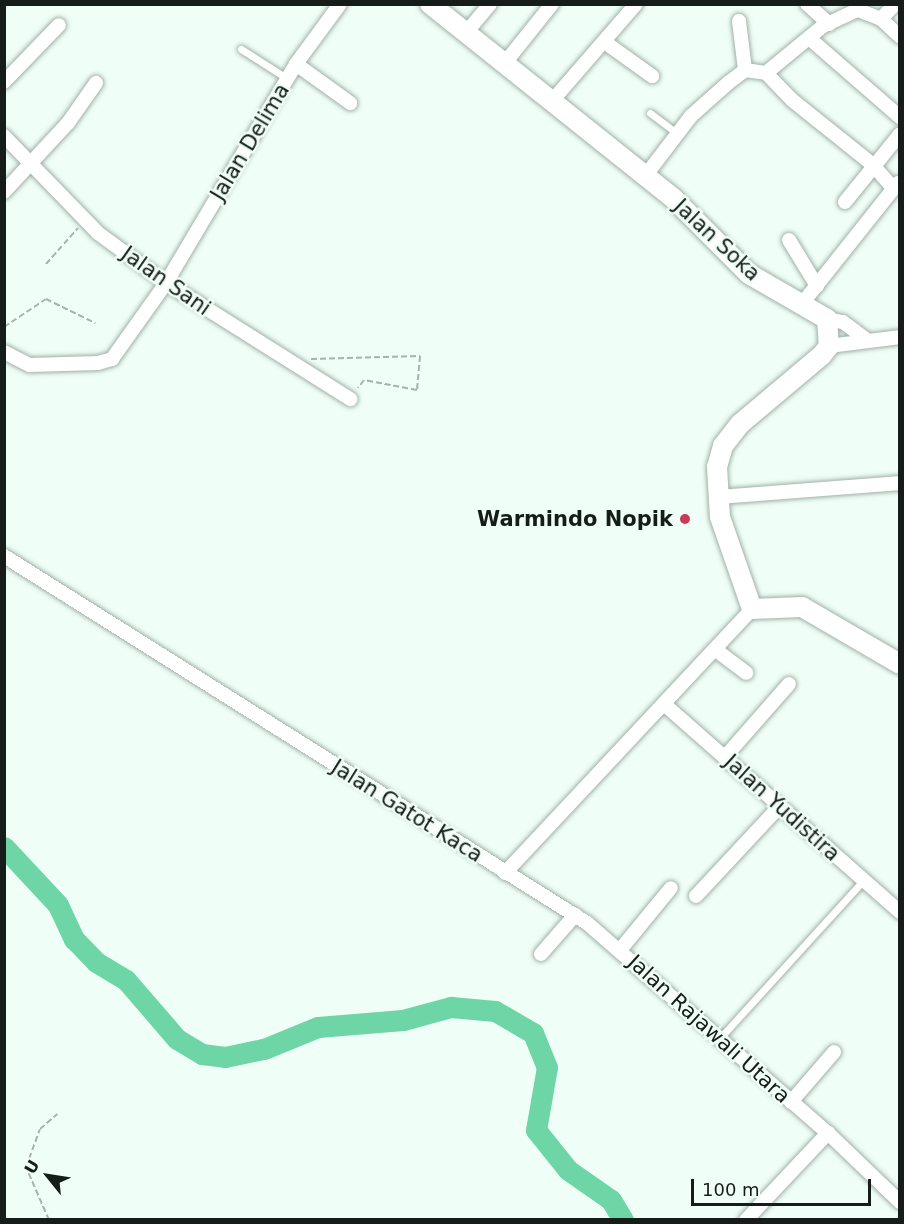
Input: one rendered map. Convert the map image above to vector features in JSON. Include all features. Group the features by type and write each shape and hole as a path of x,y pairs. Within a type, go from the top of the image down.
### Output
{"street":[{"name":"Jalan Delima","path":"4,352 30,365 105,362 118,352 166,283 296,64 340,4"},
{"name":"Jalan Soka","path":"430,4 646,175 699,221 748,274 827,320"},
{"path":"465,34 490,4"},
{"path":"504,64 552,4"},
{"path":"552,101 606,43 636,4"},
{"path":"807,4 829,24"},
{"path":"881,19 895,4"},
{"path":"766,73 809,38 858,7 881,19 900,37"},
{"path":"739,21 746,70"},
{"path":"4,82 59,25"},
{"path":"809,38 900,117"},
{"path":"606,43 652,76"},
{"path":"296,64 350,103"},
{"path":"646,175 691,116 746,70 766,73 792,100 897,185 801,305"},
{"path":"4,192 31,166 96,83"},
{"path":"845,202 900,134"},
{"name":"Jalan Sani","path":"4,136 84,220 166,283 350,399"},
{"path":"789,240 817,286"},
{"path":"829,346 827,320 843,322 868,340"},
{"path":"900,338 829,346 814,364 740,424 723,446 717,467 720,517 752,609 802,607 900,664"},
{"path":"719,496 900,483"},
{"name":"Jalan Gatot Kaca","path":"4,556 505,873 752,609"},
{"path":"716,650 746,673"},
{"path":"725,757 789,684"},
{"name":"Jalan Yudistira","path":"664,704 900,912"},
{"path":"696,896 779,807"},
{"name":"Jalan Rajawali Utara","path":"505,873 575,915 620,950 717,1040 828,1133 900,1202"},
{"path":"620,950 671,888"},
{"path":"541,954 575,915"},
{"path":"791,1102 834,1052"},
{"path":"746,1220 828,1133"}],"lane":[{"path":"241,49 288,79"},
{"path":"650,113 678,134"},
{"path":"717,1040 863,881"}],"path":[{"path":"46,264 84,220"},
{"path":"4,327 46,299 95,323"},
{"path":"291,362 328,357 420,356 417,390 364,380 350,399"},
{"path":"49,1220 26,1167 40,1129 57,1114"}],"waterway":[{"path":"4,847 58,905 74,939 96,962 126,980 177,1039 202,1054 225,1057 264,1049 318,1027 403,1020 451,1007 495,1011 533,1033 547,1067 536,1130 568,1170 611,1200 623,1220"}],"place":[{"name":"Warmindo Nopik","path":"685,519"}]}
